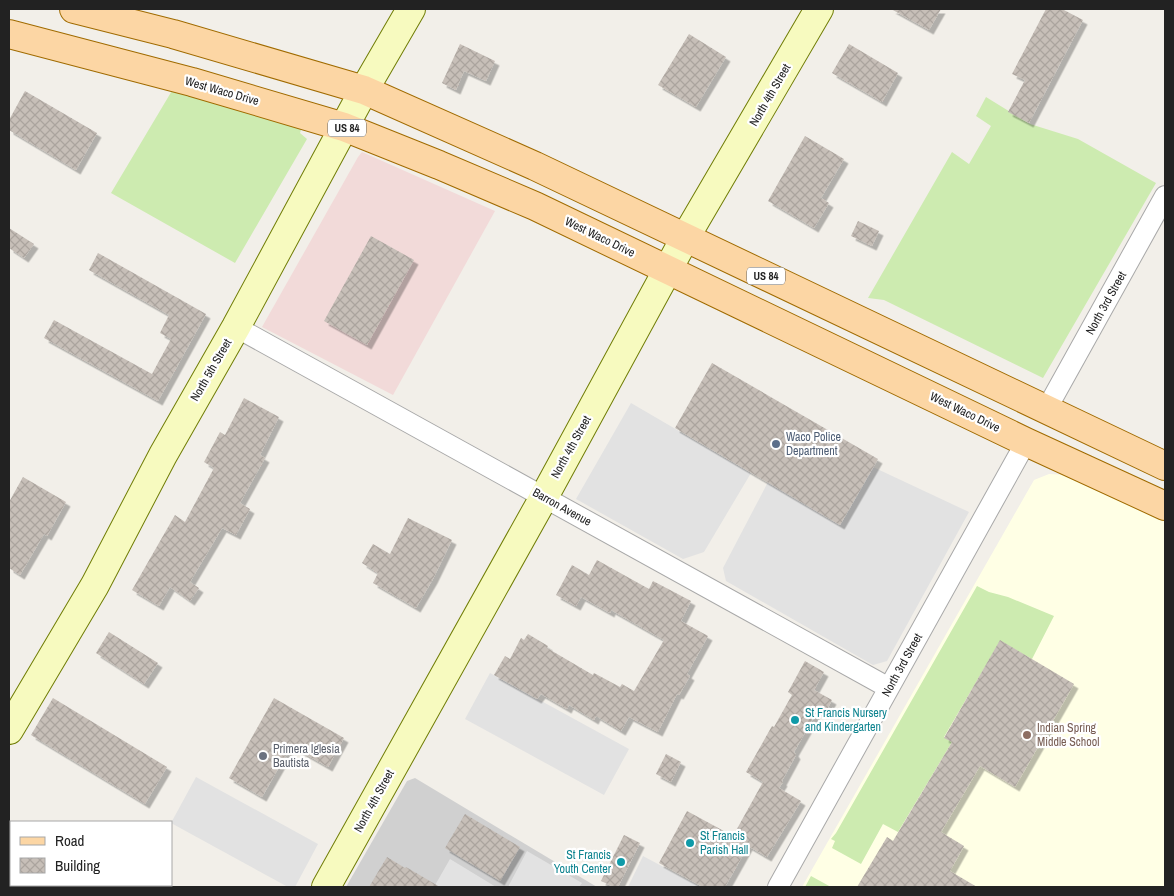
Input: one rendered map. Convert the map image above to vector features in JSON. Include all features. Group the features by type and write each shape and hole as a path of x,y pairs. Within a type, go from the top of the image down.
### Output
{"main road":[{"name":"US 84","path":"74,9 173,34 364,90 518,158 1165,466"},
{"name":"West Waco Drive","path":"9,34 192,82 344,126 535,206 1026,442 1165,506"}],"street":[{"name":"North 5th Street","path":"9,730 95,585 163,455 236,327 364,90 411,9"},
{"name":"North 4th Street","path":"326,887 544,497 685,238 819,9"},
{"name":"North 3rd Street","path":"1046,410 1165,196"},
{"name":"Barron Avenue","path":"236,327 889,688"},
{"name":"North 3rd Street","path":"778,887 1026,442"}],"shaded area":[{"path":"362,152 495,211 393,395 262,327"},
{"path":"631,403 751,473 704,552 683,559 576,499"},
{"path":"873,467 969,512 887,661 873,665 726,581 723,568 768,482 840,525"},
{"name":"Indian Spring Middle School","path":"1049,474 1067,475 1165,519 1165,887 802,887 1034,480"},
{"path":"490,673 629,749 604,795 465,719"},
{"path":"196,777 318,844 295,887 288,887 172,824"},
{"path":"415,778 597,887 346,887 407,781"},
{"path":"527,851 582,883 579,887 508,887"},
{"path":"643,856 701,887 628,887"},
{"path":"450,859 496,887 434,887"}],"green space":[{"path":"173,89 302,127 300,133 307,139 235,263 111,193"},
{"path":"986,97 1030,124 1078,139 1156,183 1043,378 884,300 868,298 952,152 969,164 991,126 976,116"},
{"path":"977,586 1054,616 1032,659 1000,641 944,737 952,742 898,832 883,824 861,864 832,848 835,841 831,839"},
{"path":"811,876 831,887 805,887"}],"building":[{"path":"891,9 941,9 929,30"},
{"path":"1046,9 1062,9 1083,20 1029,123 1008,112 1025,80 1012,74"},
{"path":"689,34 726,57 696,107 658,85"},
{"path":"460,44 495,61 486,81 464,71 456,90 442,83"},
{"path":"849,44 898,73 882,102 832,73"},
{"path":"25,91 97,133 76,170 9,130 9,120"},
{"path":"805,136 844,159 821,198 829,203 814,228 768,201"},
{"path":"858,221 879,231 872,246 851,236"},
{"path":"9,228 34,244 24,258 9,248"},
{"path":"371,236 414,260 367,345 324,321"},
{"path":"98,253 206,314 158,401 44,338 54,320 152,374 171,339 160,333 169,315 89,270"},
{"name":"Waco Police Department","path":"712,363 878,459 840,525 675,428"},
{"path":"244,398 279,417 260,455 265,458 240,503 250,509 236,535 222,528 190,582 199,588 190,601 170,587 159,606 132,590 175,515 185,522 214,468 204,462 220,432 225,435"},
{"path":"23,477 66,502 47,536 44,534 20,575 9,568 9,502"},
{"path":"408,518 452,540 416,608 373,583 378,573 362,563 373,544 390,554"},
{"path":"597,560 649,589 653,581 691,601 681,621 708,636 687,674 690,676 679,695 677,694 658,732 629,717 621,731 596,716 594,720 569,705 567,709 541,694 537,699 494,675 505,656 510,659 521,638 524,640 528,634 548,646 547,648 593,675 594,673 620,687 622,684 634,691 664,640 611,610 610,613 581,597 576,606 556,595 572,565 589,575"},
{"path":"109,632 158,663 144,684 96,653"},
{"path":"1000,640 1074,684 1015,787 980,766 941,832 964,846 950,871 977,887 857,887 887,837 893,841 952,742 944,738"},
{"path":"805,661 824,672 814,690 832,700 825,713 818,710 794,752 796,755 779,788 801,801 767,857 748,846 725,887 703,887 659,863 687,811 733,836 763,782 746,772 792,695 788,692"},
{"path":"53,698 167,767 145,804 31,735"},
{"name":"Primera Iglesia Bautista","path":"274,698 344,738 328,767 291,746 262,797 229,778"},
{"path":"666,754 681,762 671,782 656,774"},
{"path":"465,814 520,847 500,881 445,848"},
{"name":"St Francis Youth Center","path":"624,835 640,843 618,887 614,887 601,881"},
{"path":"387,857 405,868 440,887 369,887"}],"place":[{"name":"Waco Police Department","path":"776,444"},
{"name":"St Francis Nursery and Kindergarten","path":"795,720"},
{"name":"Indian Spring Middle School","path":"1027,735"},
{"name":"Primera Iglesia Bautista","path":"263,756"},
{"name":"St Francis Parish Hall","path":"690,843"},
{"name":"St Francis Youth Center","path":"621,862"}]}
